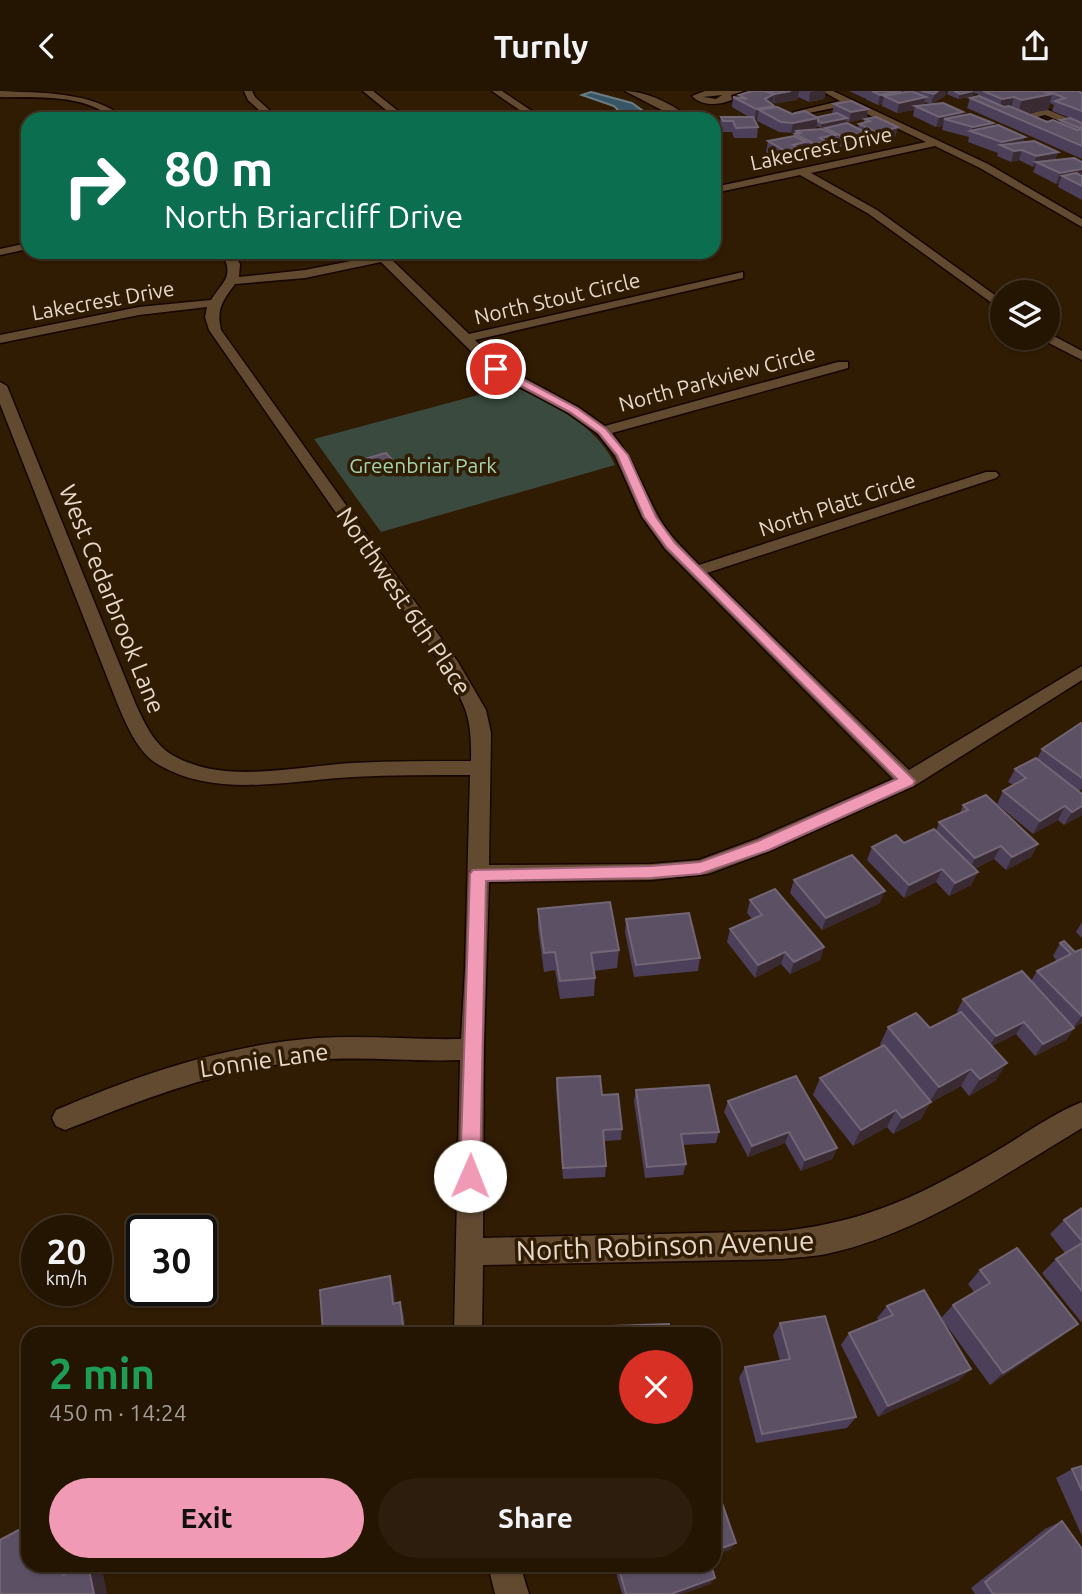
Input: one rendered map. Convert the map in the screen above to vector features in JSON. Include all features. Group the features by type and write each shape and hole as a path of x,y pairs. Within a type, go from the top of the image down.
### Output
{"street":[{"path":"248,91 251,98 266,112"},
{"path":"367,91 394,112"},
{"path":"496,91 528,112"},
{"path":"629,91 674,112"},
{"path":"694,99 701,92 740,91"},
{"path":"826,91 998,174 1082,224"},
{"path":"0,94 92,100 110,107 114,112"},
{"path":"797,114 849,102"},
{"path":"662,105 675,103"},
{"path":"1082,127 1046,112 1027,116 1082,136"},
{"name":"Lakecrest Drive","path":"721,189 936,143"},
{"path":"802,172 873,212 990,298"},
{"path":"0,252 21,248"},
{"path":"213,303 232,281 234,263 231,259"},
{"path":"232,281 304,274 379,259"},
{"path":"385,259 496,369 573,410 603,431 631,469 650,517 695,571 907,781"},
{"name":"North Stout Circle","path":"465,339 739,275"},
{"name":"Lakecrest Drive","path":"0,339 139,311 213,303"},
{"name":"Northwest 6th Place","path":"213,303 210,312 215,330 468,691 477,711 482,768 472,1049 468,1327"},
{"path":"1060,344 1082,356"},
{"name":"North Parkview Circle","path":"603,431 843,365"},
{"name":"West Cedarbrook Lane","path":"0,386 135,723 148,744 164,759 191,772 248,777 401,768 482,768"},
{"name":"North Platt Circle","path":"695,571 991,475"},
{"path":"478,874 651,872 700,868 763,845 907,781 1082,672"},
{"name":"Lonnie Lane","path":"65,1118 158,1079 246,1058 318,1049 472,1049"},
{"name":"North Robinson Avenue","path":"468,1252 783,1245 829,1239 864,1229 919,1206 1082,1114"},
{"path":"505,1572 512,1594"}],"green space":[{"name":"Greenbriar Park","path":"512,386 557,408 584,426 607,451 615,465 381,532 314,439"}],"water":[{"path":"591,92 632,103 643,111 620,112 614,106 582,95"}],"building":[{"path":"752,91 774,94 765,99 774,106 756,109 733,97 747,99 739,95"},
{"path":"770,91 791,91 775,94"},
{"path":"872,91 901,91 880,95"},
{"path":"911,91 926,97 899,103 884,96"},
{"path":"983,91 1042,91 1052,94 1022,100 1014,97 1002,99"},
{"path":"1042,91 1082,93 1082,111 1055,101 1065,98"},
{"path":"979,96 1047,122 1053,120 1077,130 1082,129 1082,146 970,98"},
{"path":"851,101 868,109 851,112 834,104"},
{"path":"943,103 963,112 939,117 915,106"},
{"path":"777,107 792,114 805,111 818,118 793,123 781,122 759,110"},
{"path":"837,113 847,118 822,123 818,121 818,117"},
{"path":"970,114 993,123 973,127 944,119"},
{"path":"721,117 753,117 758,127 736,128 733,121 723,121"},
{"path":"876,117 898,127 878,133 859,124 870,121 865,119"},
{"path":"1070,118 1082,123 1082,127 1060,120"},
{"path":"847,123 871,135 860,137 854,134 843,137 825,128"},
{"path":"998,125 1025,137 1002,142 970,131"},
{"path":"822,129 835,135 820,138 827,142 814,144 795,134 800,133 795,131"},
{"path":"794,136 806,142 793,145 800,149 787,152 768,141"},
{"path":"1034,141 1058,152 1036,156 1000,145"},
{"path":"1074,158 1082,162 1082,169 1060,173 1036,162"},
{"path":"1076,173 1082,176 1082,186 1062,176"},
{"path":"386,453 395,463 376,467 368,458"},
{"path":"1082,724 1082,778 1042,749"},
{"path":"1036,758 1082,794 1082,806 1072,812 1065,806 1040,821 1003,791 1026,778 1015,769"},
{"path":"986,795 1038,844 1012,857 1001,846 975,858 939,822 968,810 963,805"},
{"path":"934,829 978,872 955,883 942,869 909,885 872,847 896,835 904,843"},
{"path":"852,855 885,891 826,918 794,880"},
{"path":"775,889 824,947 794,962 785,952 758,965 730,929 762,915 750,900"},
{"path":"610,902 619,950 591,953 595,978 560,981 555,952 544,953 538,909"},
{"path":"689,913 700,958 636,965 626,919"},
{"path":"1064,941 1075,952 1082,949 1082,1016 1037,971 1071,954 1060,943"},
{"path":"1022,971 1074,1028 1043,1044 1024,1022 996,1036 963,999"},
{"path":"961,1012 1007,1063 980,1079 971,1069 939,1087 888,1027 916,1013 930,1028"},
{"path":"884,1045 931,1102 902,1118 896,1110 861,1130 820,1078"},
{"path":"600,1076 602,1095 618,1094 622,1129 603,1130 606,1166 563,1168 557,1078"},
{"path":"796,1076 837,1148 805,1160 789,1132 752,1146 728,1101"},
{"path":"709,1085 719,1132 681,1134 686,1164 647,1167 636,1090"},
{"path":"1082,1208 1082,1241 1064,1220"},
{"path":"1082,1243 1082,1291 1056,1259"},
{"path":"1017,1248 1078,1324 1003,1373 953,1305 990,1283 980,1270"},
{"path":"390,1276 393,1304 400,1302 403,1327 323,1327 320,1290"},
{"path":"924,1290 971,1369 888,1406 849,1333 893,1315 887,1306"},
{"path":"825,1316 856,1417 762,1434 745,1367 790,1359 780,1323"},
{"path":"669,1324 669,1327 612,1327"},
{"path":"1082,1466 1082,1491 1072,1469"},
{"path":"721,1500 736,1543 721,1548"},
{"path":"1062,1521 1082,1549 1082,1594 993,1594 985,1582"},
{"path":"21,1529 21,1572 62,1572 63,1575 69,1572 89,1572 94,1594 0,1594 0,1540"},
{"path":"620,1572 713,1572 715,1578 671,1594 626,1594"}],"route":[{"path":"470,1176 478,874 651,872 700,868 763,845 907,781 671,546 640,498 631,469 603,431 556,400 496,369"}]}
